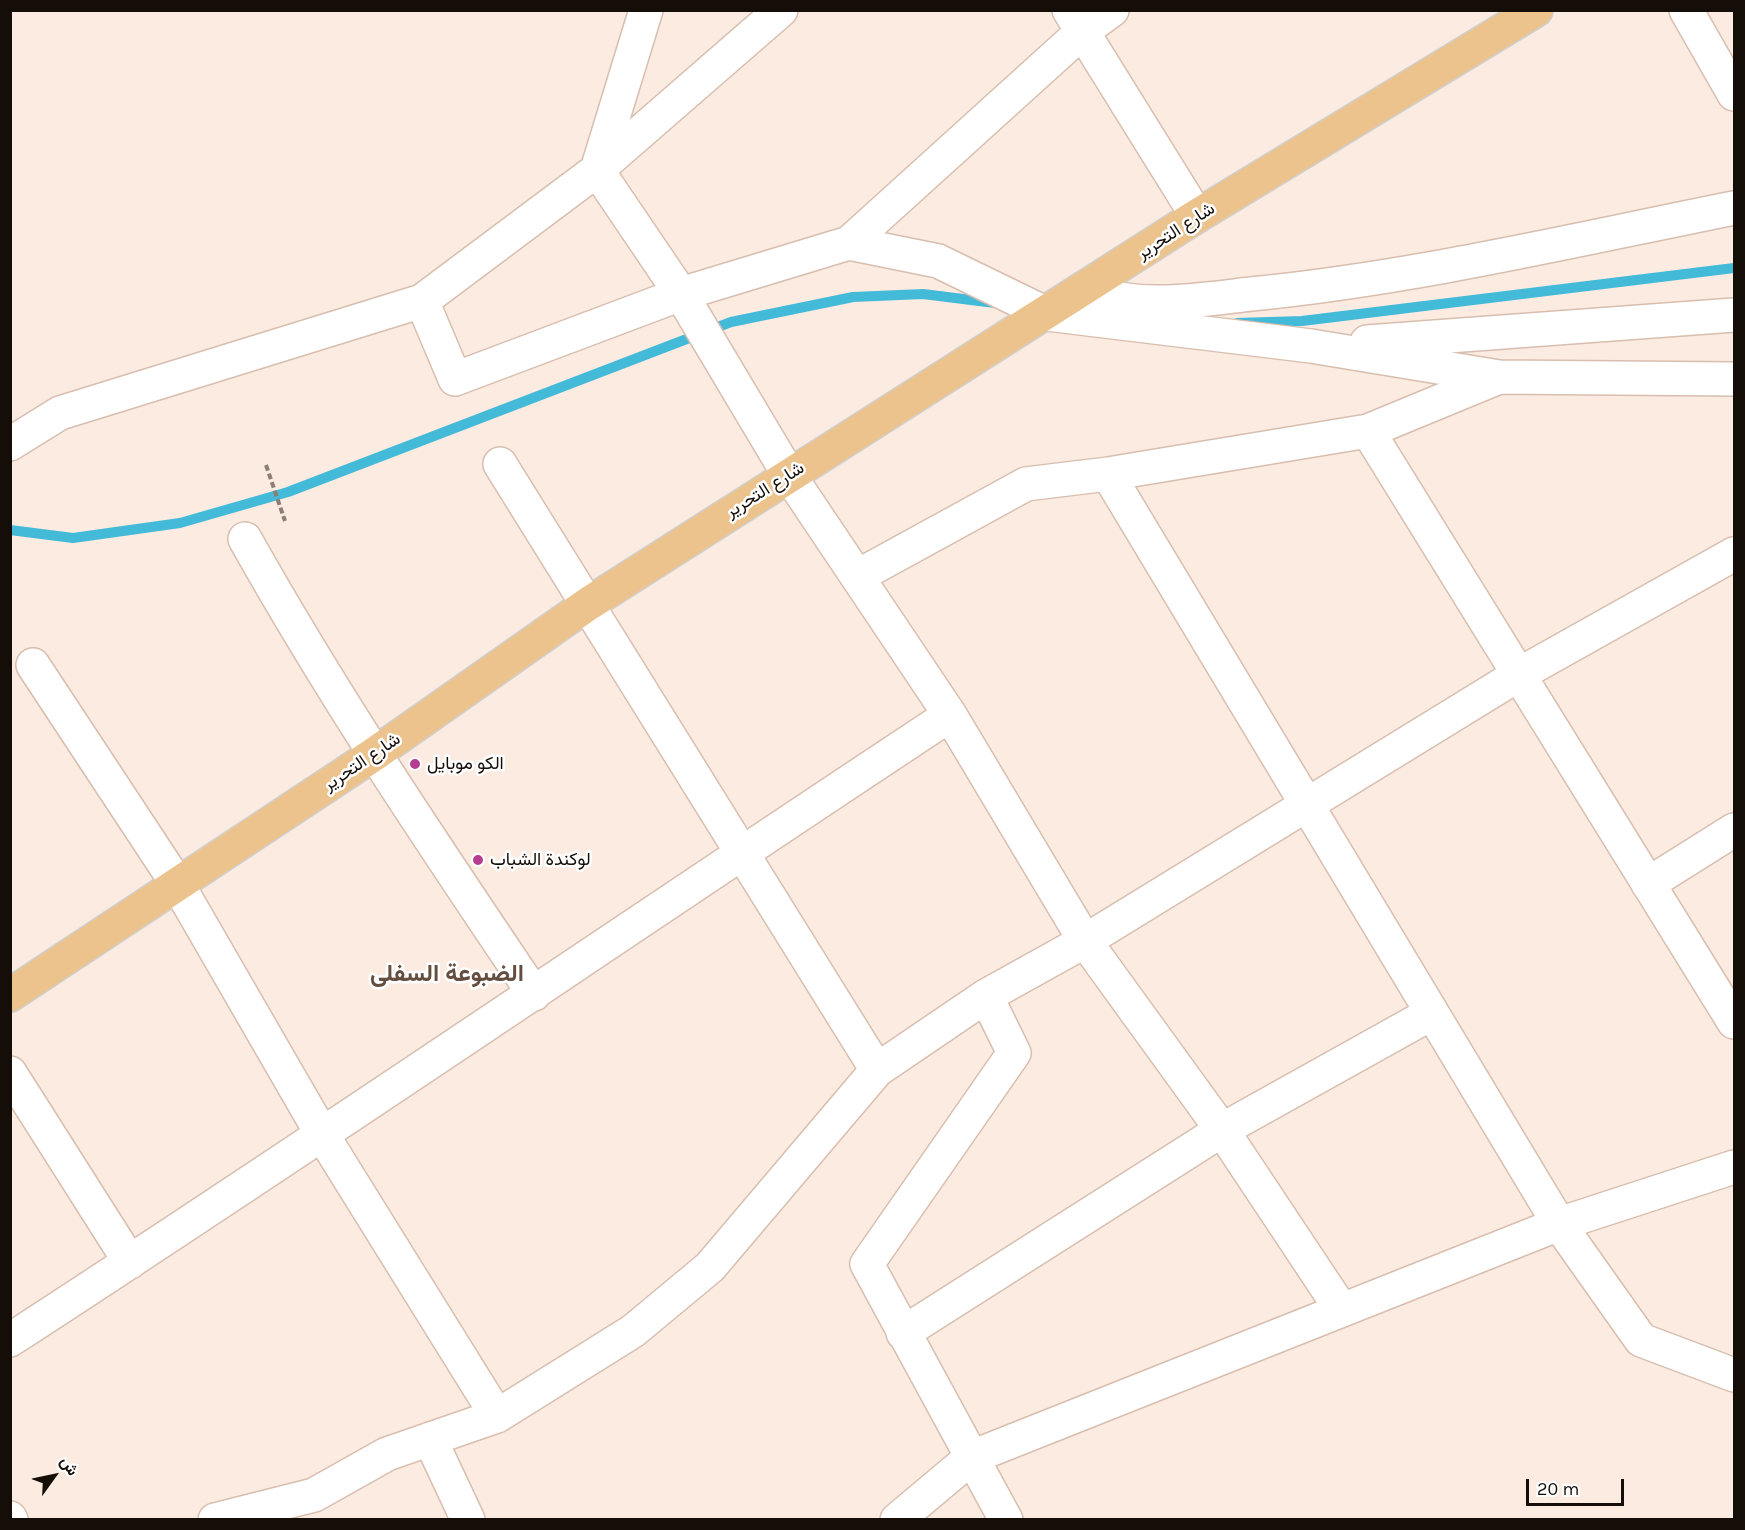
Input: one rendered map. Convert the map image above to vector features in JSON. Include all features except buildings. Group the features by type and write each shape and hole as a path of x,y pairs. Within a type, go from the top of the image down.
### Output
{"main road":[{"name":"شارع التحرير","path":"10,995 373,755 588,604 1047,314 1197,216 1536,10"}],"street":[{"path":"597,170 646,10"},
{"path":"10,444 60,413 422,301 597,170 781,10"},
{"path":"422,301 455,379 686,303 849,243 1075,21 1112,10"},
{"path":"1686,10 1734,94"},
{"path":"1075,21 1197,216"},
{"path":"597,170 686,303 789,475 950,715 1085,941 1222,1130 1341,1309"},
{"path":"1085,289 1104,297 1174,302 1291,290 1417,273 1734,208"},
{"path":"849,243 938,261 1047,314 1311,346 1499,377 1734,379"},
{"path":"1311,346 1734,315"},
{"path":"858,576 1026,484 1108,474 1368,431 1499,377"},
{"path":"1368,431 1734,1022"},
{"path":"500,464 877,1070"},
{"path":"1108,474 1559,1224 1641,1340 1734,1375"},
{"path":"245,539 284,609 373,755 534,994"},
{"path":"215,1520 246,1515 314,1495 387,1454 497,1416 633,1331 710,1267 877,1070 986,996 1085,941 1518,675 1734,554"},
{"path":"33,665 178,885 323,1136 497,1416"},
{"path":"10,1340 323,1136 742,852 950,715"},
{"path":"1648,884 1734,830"},
{"path":"986,996 1014,1053 867,1264 1006,1520"},
{"path":"903,1333 1222,1130 1432,1013"},
{"path":"10,1073 130,1262"},
{"path":"897,1520 972,1457 1559,1224 1734,1167"},
{"path":"430,1439 468,1520"}],"path":[{"path":"266,465 285,521"}],"waterway":[{"path":"1237,323 1302,321 1734,268"},
{"path":"10,530 73,538 180,523 288,492 731,322 853,297 923,294 995,303"}],"place":[{"name":"الكو موبايل","path":"415,764"},
{"name":"لوكندة الشباب","path":"478,860"}],"district":[{"name":"الضبوعة السفلى","path":"447,974"}]}
